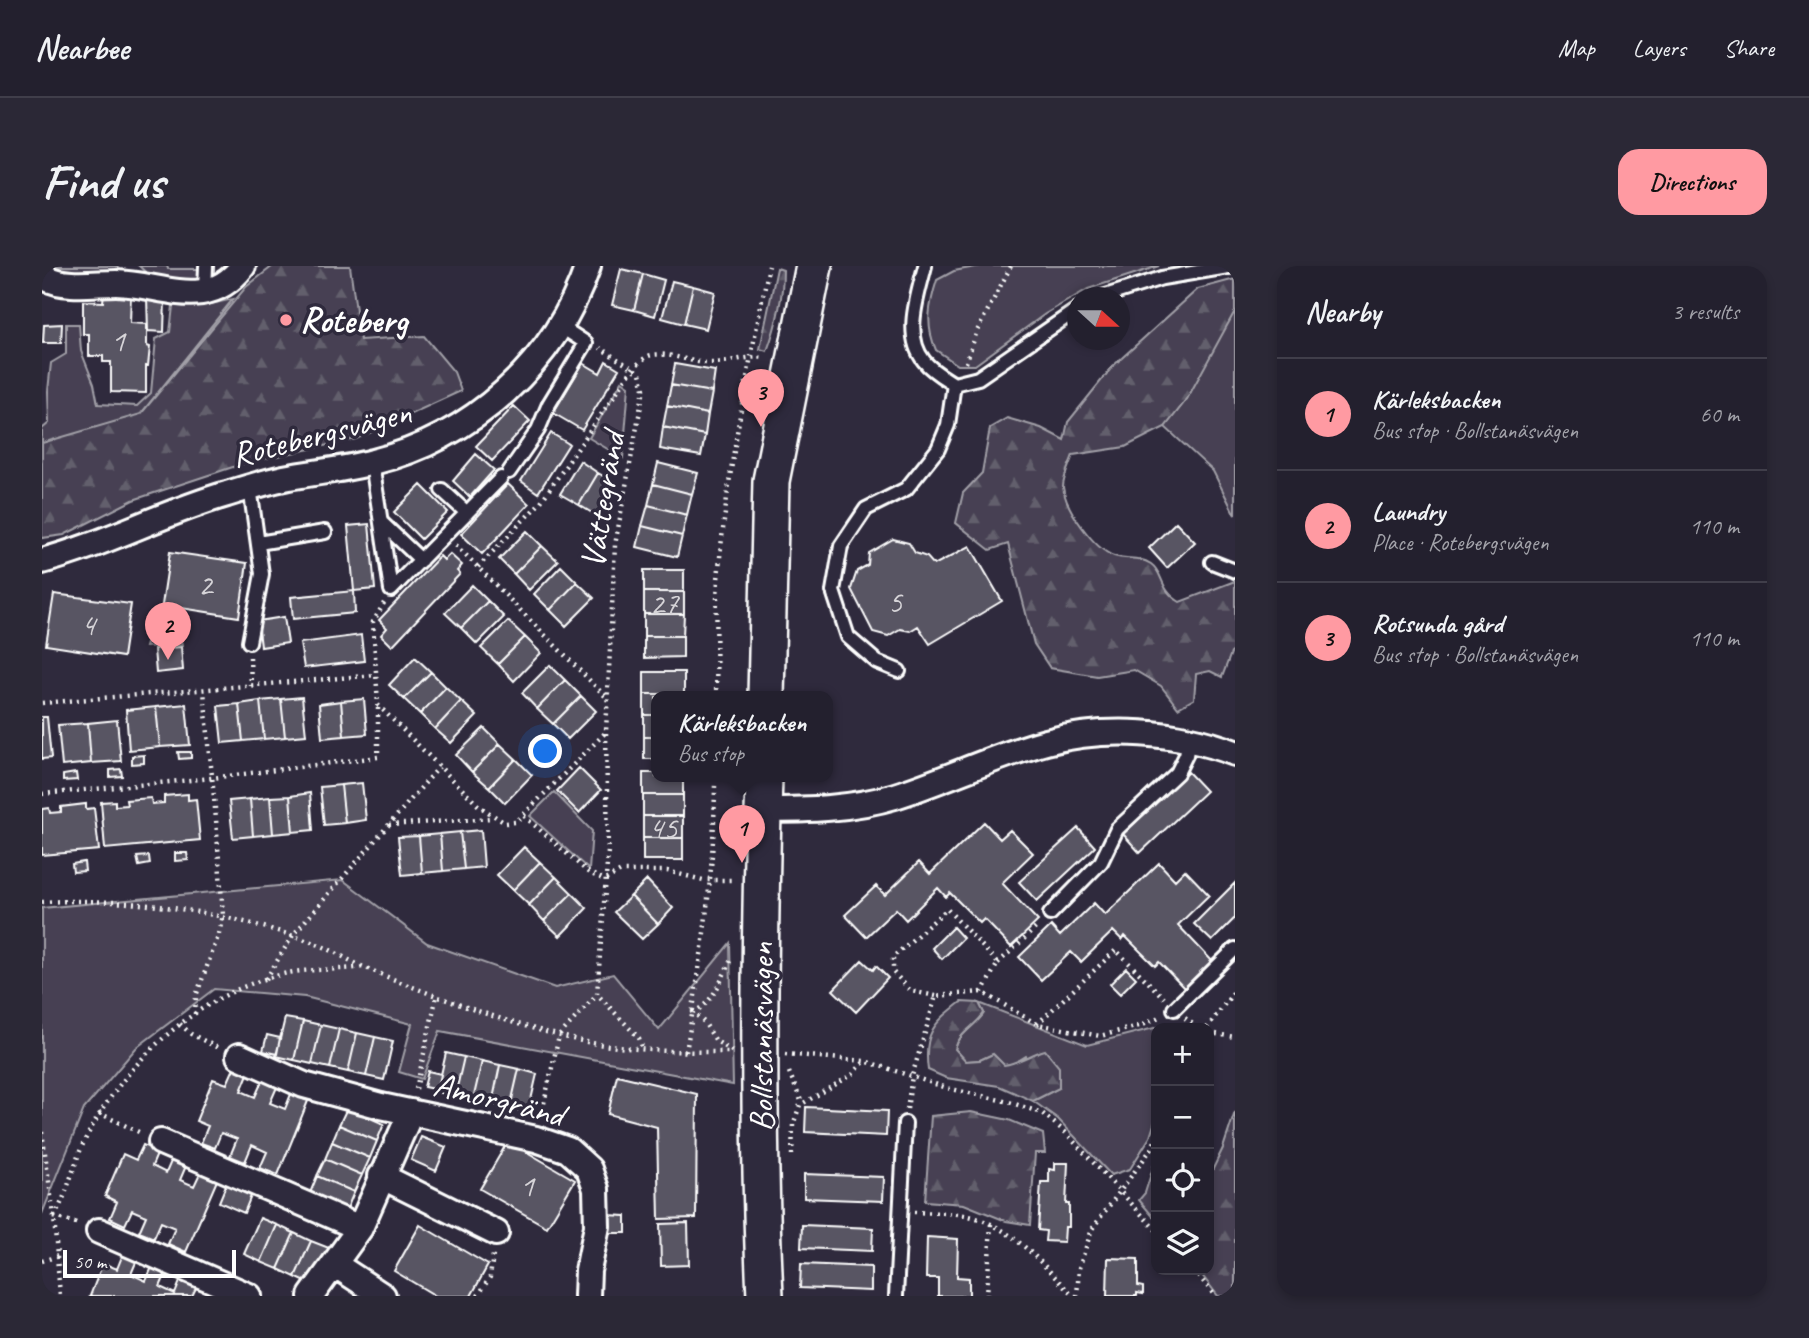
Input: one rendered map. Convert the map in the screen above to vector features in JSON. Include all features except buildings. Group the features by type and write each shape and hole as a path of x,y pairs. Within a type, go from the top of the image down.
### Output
{"street":[{"path":"131,266 161,291"},
{"path":"42,274 58,283 120,284 194,293 230,282 243,266"},
{"name":"Rotebergsvägen","path":"42,561 70,553 211,498 285,478 372,463 434,441 468,420 526,372 560,326 588,266"},
{"path":"766,691 771,481 814,266"},
{"path":"763,793 825,809 857,805 894,796 1011,753 1076,735 1146,734 1189,740 1235,752"},
{"name":"Bollstanäsvägen","path":"763,793 761,1134 765,1296"},
{"path":"239,1056 304,1085 411,1112"},
{"name":"Amorgränd","path":"311,1296 360,1228 411,1112 536,1139 568,1150 589,1169 597,1205 597,1226 588,1271 587,1296"},
{"path":"161,1142 360,1228"},
{"path":"381,1176 496,1233"},
{"path":"100,1231 249,1296"},
{"path":"334,1264 383,1296"}],"lane":[{"path":"205,291 206,266"},
{"path":"925,266 917,299 915,343 927,365 954,384 978,378 1067,316"},
{"path":"1130,288 1162,278 1234,266"},
{"path":"391,590 505,475 538,430 549,404 586,343 560,326"},
{"path":"899,671 877,663 848,637 833,591 841,547 866,509 906,489 938,449 948,425 954,384"},
{"path":"372,463 391,590"},
{"path":"249,642 262,574 250,487"},
{"path":"442,490 467,513"},
{"path":"381,522 421,560"},
{"path":"258,543 325,532"},
{"path":"1212,562 1235,571"},
{"path":"1050,914 1101,862 1117,829 1177,773 1186,755 1189,740"},
{"path":"1174,1009 1235,949"},
{"path":"896,1296 905,1123"}],"path":[{"path":"716,691 719,570 724,522 751,356 769,266"},
{"path":"954,384 963,373 977,331 1011,266"},
{"path":"586,343 599,347 634,367"},
{"path":"478,568 540,503 634,367 648,356 718,363 751,356 766,358"},
{"name":"Vättegränd","path":"597,994 608,851 606,732 615,545 644,389 640,373 634,367"},
{"path":"446,535 608,698"},
{"path":"42,794 212,778 378,757 373,622 391,590"},
{"path":"249,642 251,686"},
{"path":"42,702 376,676"},
{"path":"195,1014 196,996 219,934 222,915 204,691"},
{"path":"378,705 439,767 493,817 505,823 516,822 524,816 606,732"},
{"path":"266,979 293,935 439,767"},
{"path":"686,1052 711,880 715,782"},
{"path":"524,816 589,873 605,880 617,872 633,871 667,871 711,880 738,880"},
{"path":"387,825 493,817"},
{"path":"42,902 156,905 222,915 293,935 341,954 363,967 495,1016 559,1036 643,1050 734,1052 716,1041 704,1022 693,1012"},
{"path":"998,963 947,909 894,957 893,972 911,992 936,996 982,992 1037,1024 1100,1037 1143,1025 1174,1009"},
{"path":"982,992 998,963 1050,914"},
{"path":"1037,1024 1116,950 1174,1009 1192,1023"},
{"path":"693,1012 708,1001 732,957"},
{"path":"54,1217 66,1195 84,1141 99,1113 130,1071 180,1024 242,988 266,979 302,971 363,967"},
{"path":"1211,1023 1235,990"},
{"path":"536,1139 559,1036 597,994 639,1038 643,1050"},
{"path":"411,1112 437,995"},
{"path":"905,1123 912,1076 936,996"},
{"path":"180,1024 201,1040 239,1056"},
{"path":"1214,1034 1235,1037"},
{"path":"778,1053 865,1061 947,1088 1009,1102 1042,1113 1065,1132 1151,1225"},
{"path":"791,1163 793,1125 800,1105 852,1075 865,1061"},
{"path":"99,1113 161,1142"},
{"path":"42,1132 54,1217 61,1296"},
{"path":"1075,1296 1079,1268 1092,1229 1151,1149"},
{"path":"900,1211 963,1215 992,1223 1007,1232 1075,1296"},
{"path":"988,1296 992,1223"},
{"path":"478,1296 490,1277 496,1233"},
{"path":"42,1261 58,1256"},
{"path":"1198,1275 1215,1296"}],"green space":[{"path":"52,266 118,266 116,273 60,274"},
{"path":"139,266 199,269 198,281 154,280"},
{"path":"273,266 350,266 360,340 424,336 454,372 461,391 356,439 245,463 133,500 64,535 42,538 42,443 141,414 246,287"},
{"path":"981,266 1159,266 1094,287 1067,287 1067,301 975,365 958,365 936,350 930,332 929,315 937,280 954,271"},
{"path":"777,268 783,270 782,291 767,351 760,349"},
{"path":"1235,279 1235,311 1187,399 1165,427 1125,447 1073,455 1063,483 1069,506 1090,537 1114,556 1151,564 1168,592 1180,602 1235,581 1235,650 1231,653 1222,677 1210,671 1196,674 1194,699 1178,708 1161,686 1134,670 1097,676 1050,668 1034,644 1008,544 990,550 956,523 963,493 982,473 990,428 1007,418 1041,428 1064,440 1068,422 1113,366 1198,289"},
{"path":"233,299 140,415 42,444 42,429 49,423 51,363 66,354 66,324 79,324 81,351 94,384 98,404 137,406 151,393 156,339 170,332 173,306 206,305"},
{"path":"1233,311 1235,515 1213,471 1165,427 1187,399"},
{"path":"622,381 629,386 623,458 589,438"},
{"path":"152,621 178,624 182,645 145,647"},
{"path":"554,792 592,831 589,870 530,816"},
{"path":"343,880 427,943 555,988 613,974 659,1030 730,943 733,1085 440,1031 422,1079 399,1072 412,1024 305,997 214,989 136,1048 84,1109 42,1214 42,908"},
{"path":"961,1002 979,1003 984,1013 957,1043 955,1049 966,1061 980,1060 993,1054 1004,1065 1045,1050 1059,1067 1059,1088 1033,1101 999,1086 946,1078 928,1070 927,1047 932,1030"},
{"path":"979,1003 1087,1045 1151,1029 1151,1134 1130,1169 1111,1175 1058,1119 1033,1101 1059,1088 1026,1056 1013,1064 1004,1065 993,1054 980,1060 966,1061 955,1049 957,1043 984,1013"},
{"path":"971,1112 1009,1120 1043,1134 1045,1153 1035,1153 1030,1225 1006,1221 964,1204 925,1201 931,1116"},
{"path":"1235,1112 1235,1296 1218,1296 1202,1275 1214,1275 1214,1167"},
{"path":"1151,1174 1151,1214 1139,1200 1145,1193"}],"place":[{"name":"Roteberg","path":"286,320"},
{"name":"Rotsunda gård","path":"761,427"},
{"name":"Laundry","path":"168,660"},
{"name":"Kärleksbacken","path":"742,863"}]}
